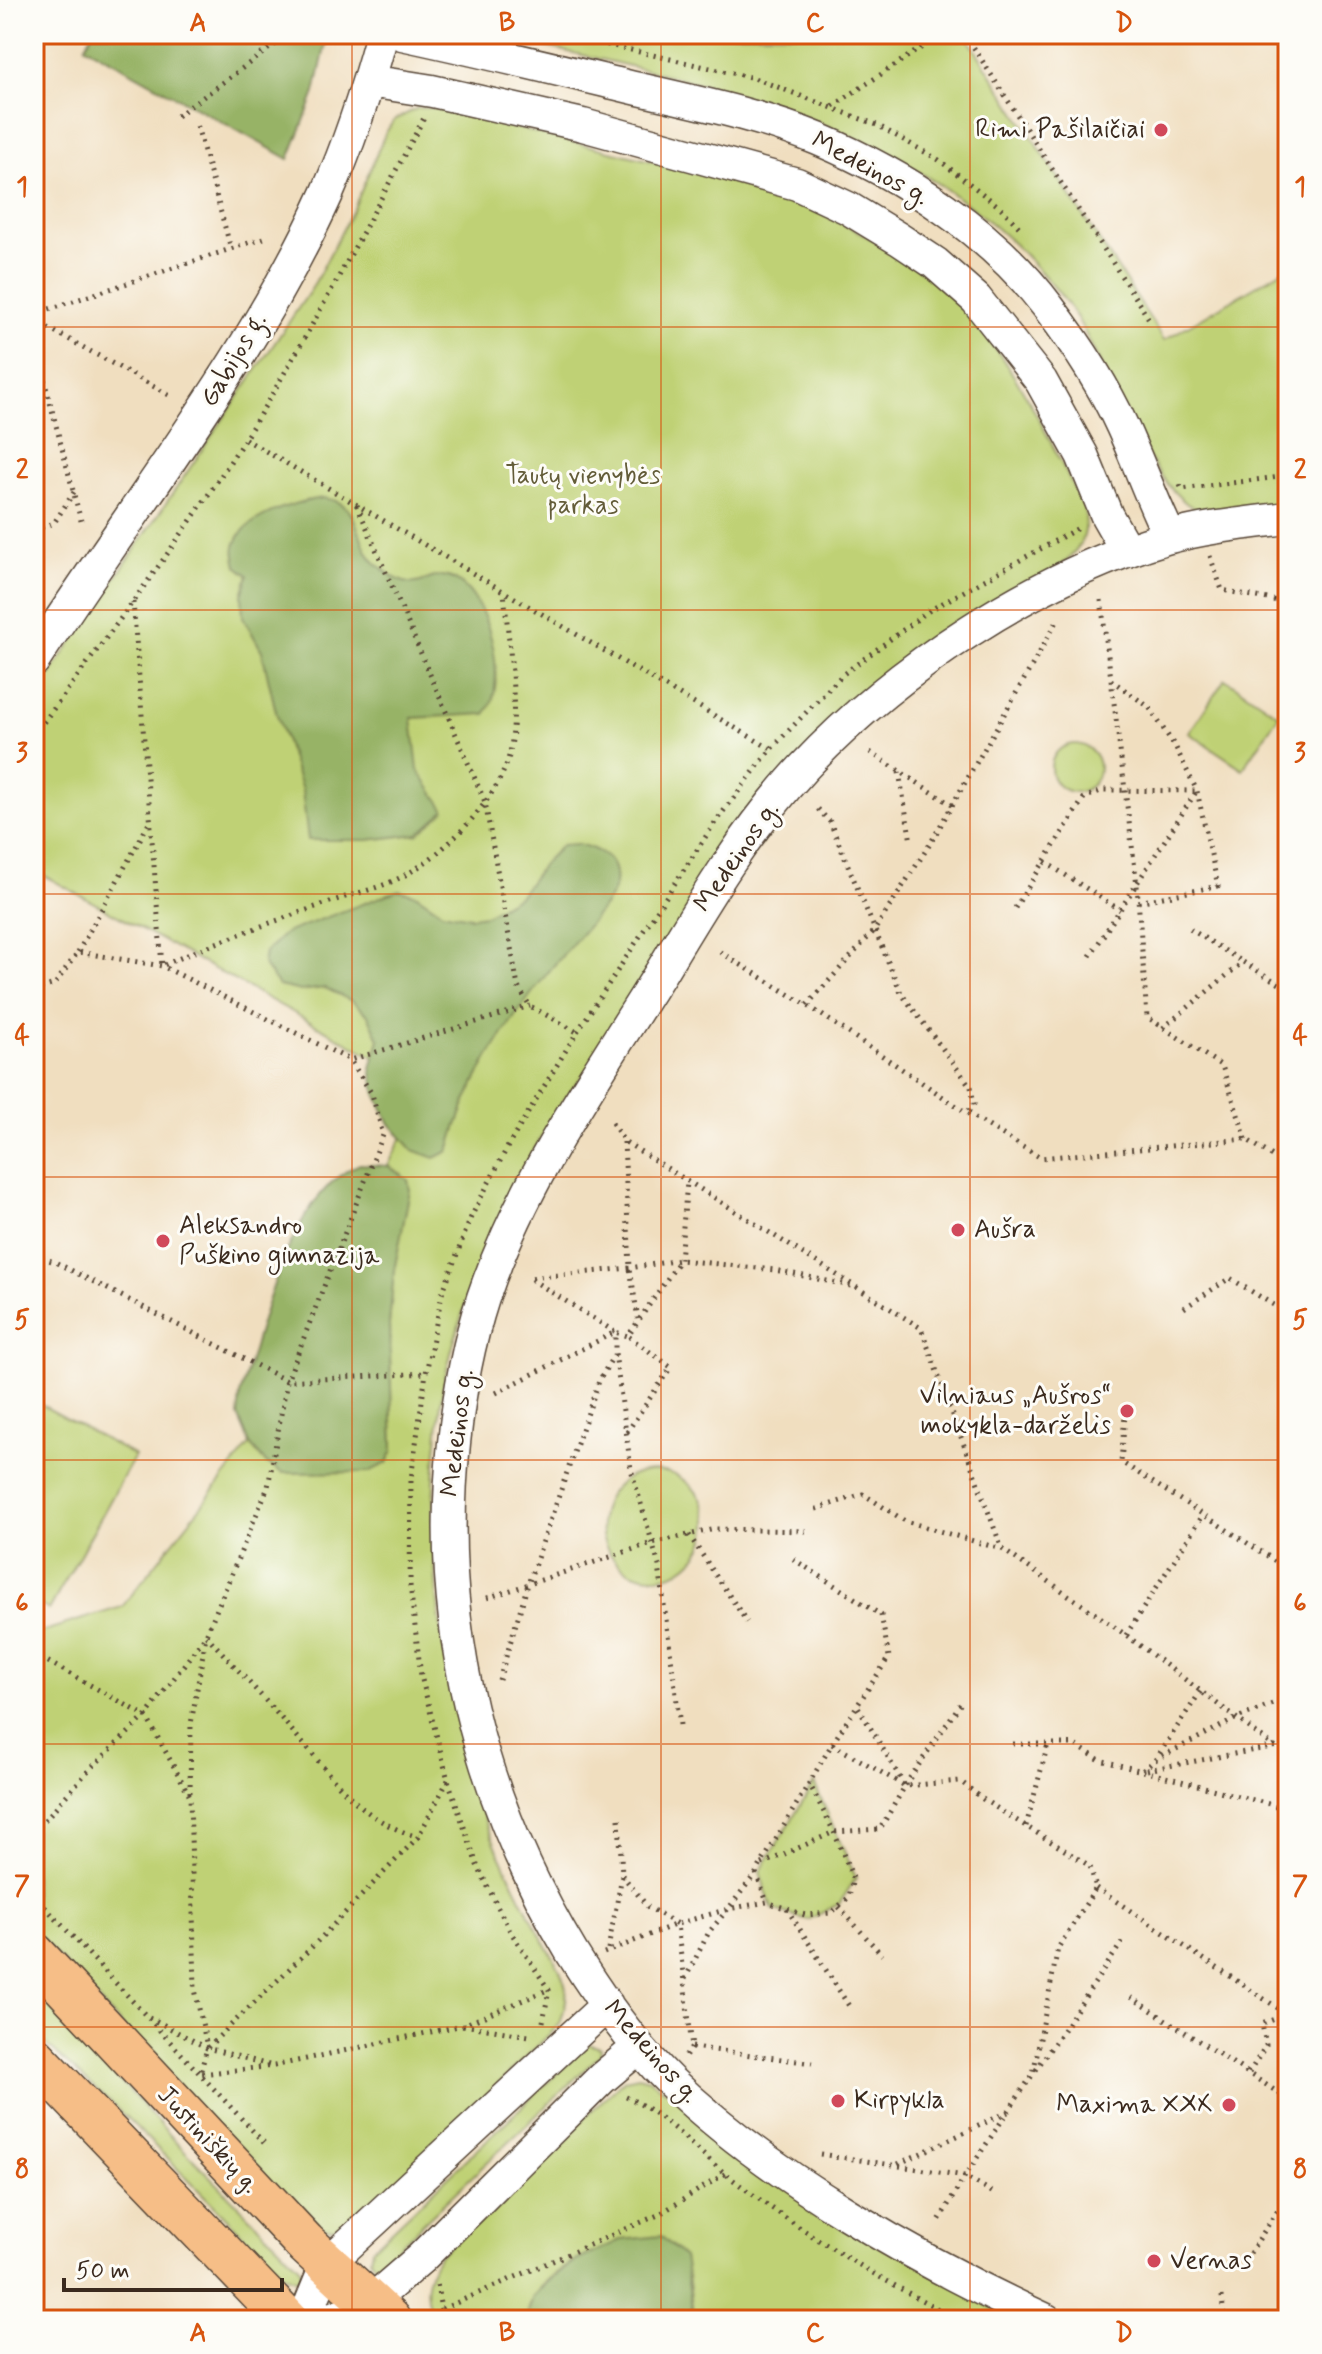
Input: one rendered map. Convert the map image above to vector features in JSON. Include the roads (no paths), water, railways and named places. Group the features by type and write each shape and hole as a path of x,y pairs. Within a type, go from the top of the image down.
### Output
{"main road":[{"name":"Justiniškių g.","path":"34,1954 327,2264 379,2312"},
{"path":"34,2057 287,2320"}],"street":[{"name":"Gabijos g.","path":"34,660 203,412 273,295 325,197 347,147 382,34"},
{"name":"Medeinos g.","path":"402,34 768,122 830,145 916,190 977,235 1010,264 1048,306 1086,360 1122,425 1170,537"},
{"name":"Medeinos g.","path":"369,81 432,91 583,125 797,184 848,208 899,239 935,263 976,299 1013,344 1048,393 1082,455 1107,516 1127,551"},
{"name":"Medeinos g.","path":"1046,2320 886,2236 753,2149 697,2105 639,2047 607,2005 543,1905 517,1850 481,1750 458,1650 448,1544 450,1483 466,1361 498,1256 541,1165 686,931 752,832 800,771 880,697 952,642 1009,608 1127,551 1170,537 1209,528 1288,518"},
{"path":"304,2320 327,2264 607,2005"},
{"path":"329,2320 379,2312 421,2258 602,2078 639,2047"}],"place":[{"name":"Rimi Pašilaičiai","path":"1161,130"},
{"name":"Aušra","path":"958,1230"},
{"name":"Aleksandro Puškino gimnazija","path":"163,1241"},
{"name":"Vilniaus „Aušros“ mokykla-darželis","path":"1127,1411"},
{"name":"Kirpykla","path":"838,2101"},
{"name":"Maxima XXX","path":"1229,2105"},
{"name":"Vernas","path":"1154,2261"}],"park label":[{"name":"Tautų vienybės parkas","path":"583,491"}]}
